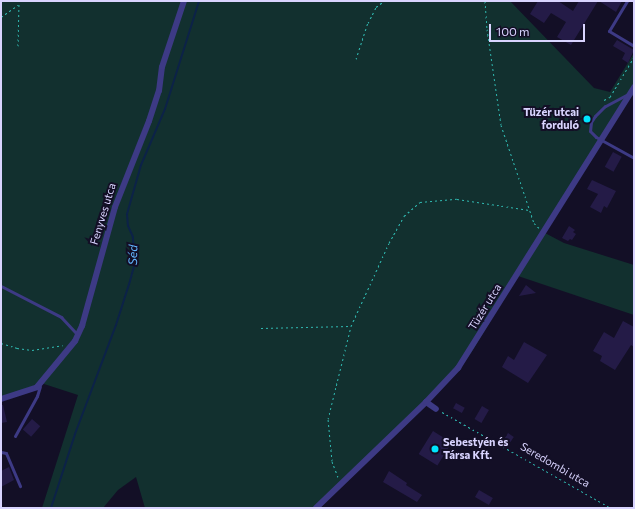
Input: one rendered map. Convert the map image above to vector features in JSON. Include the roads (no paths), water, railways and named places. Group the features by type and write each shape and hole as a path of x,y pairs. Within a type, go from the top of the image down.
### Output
{"street":[{"name":"Fenyves utca","path":"1,399 33,389 41,384 77,338 115,206 150,121 159,90 162,67 184,1"},
{"name":"Tüzér utca","path":"316,508 426,402 458,368 634,87"},
{"path":"426,402 436,409"}],"lane":[{"path":"627,1 609,31 634,46"},
{"path":"630,94 613,101 595,116 591,122 590,131 596,137 634,158"},
{"path":"1,286 61,317 77,338"},
{"path":"15,436 37,396 41,384"},
{"path":"1,452 6,453 20,486"}],"waterway":[{"name":"Séd","path":"51,508 75,434 116,325 130,281 135,262 133,237 128,226 127,214 141,165 165,109 199,1"}],"place":[{"name":"Tüzér utcai forduló","path":"587,119"},
{"name":"Sebestyén és Társa Kft.","path":"435,449"}]}
